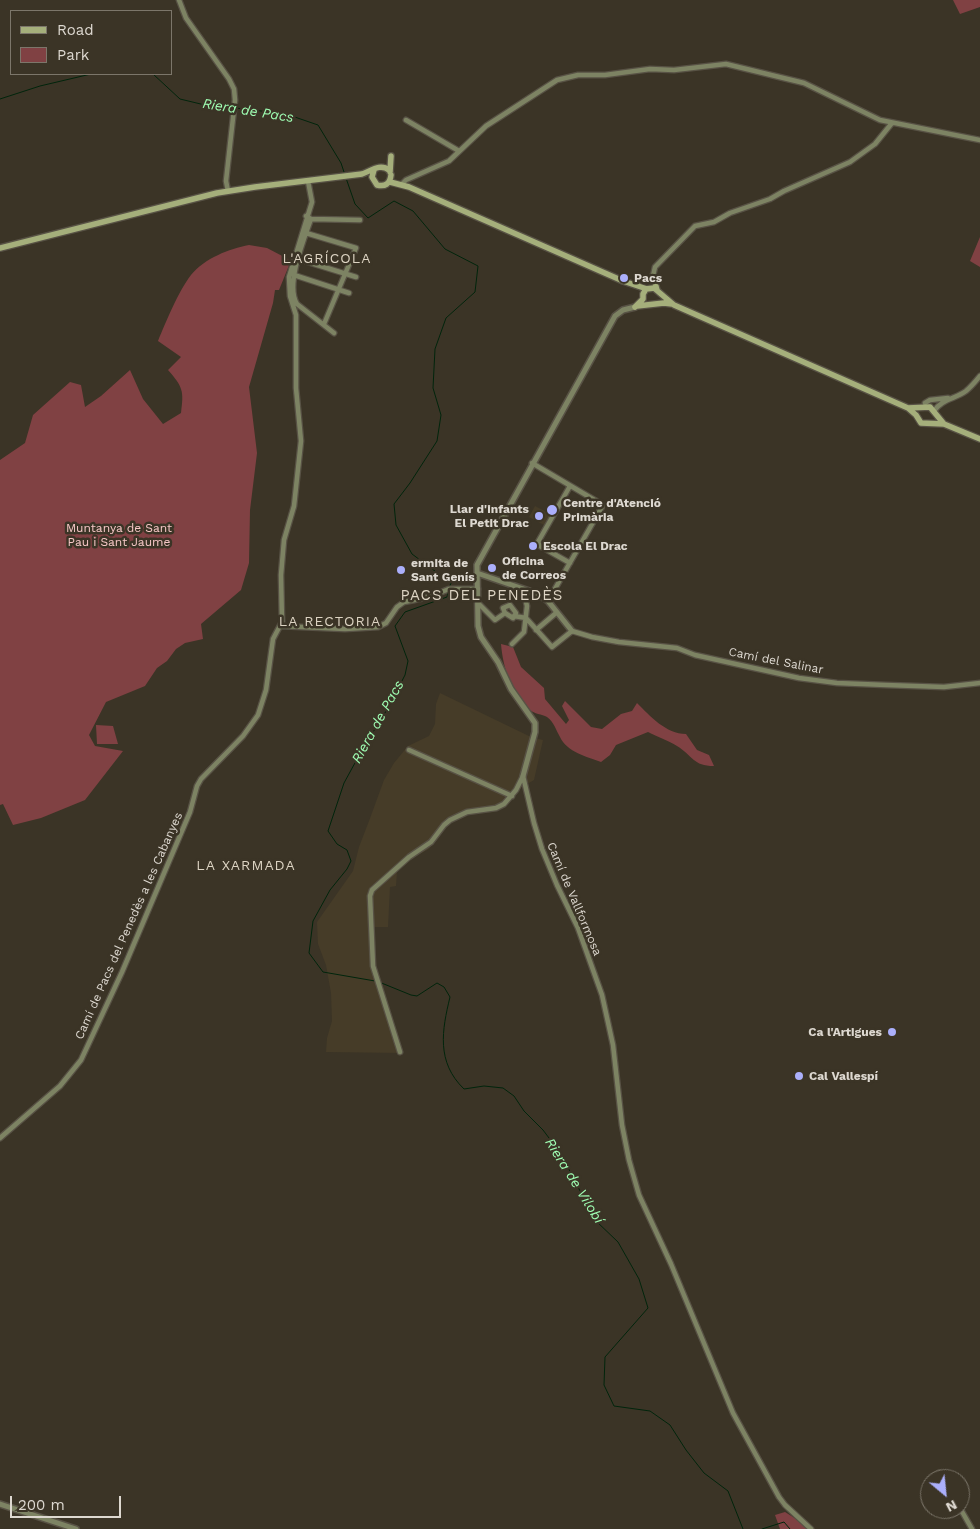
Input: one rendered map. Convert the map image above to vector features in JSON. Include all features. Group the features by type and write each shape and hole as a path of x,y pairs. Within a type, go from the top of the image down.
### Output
{"main road":[{"path":"0,248 228,191 362,174 382,166 391,156 390,176 385,185 380,186 375,183 372,177 374,170"},
{"path":"382,166 390,176 402,184 627,283 658,291 674,304 908,408 921,423 944,424 980,440"},
{"path":"362,174 372,177"},
{"path":"635,307 643,297 653,276"},
{"path":"652,304 659,298 653,276"},
{"path":"627,283 652,304"},
{"path":"635,307 652,304 674,304"},
{"path":"916,415 923,405"},
{"path":"908,408 927,406 935,412 944,424"},
{"path":"929,424 934,420 935,412"}],"street":[{"path":"179,0 186,18 232,85 234,92 234,107 226,171 228,191"},
{"path":"402,184 406,180 448,161 486,126 558,80 578,75 605,75 650,69 682,70 726,64 804,83 874,118 980,140"},
{"path":"406,120 459,151"},
{"path":"653,276 655,267 695,226 714,222 730,213 770,199 850,162 875,144 892,123"},
{"name":"Camí de Pacs del Penedès a les Cabanyes","path":"0,1138 60,1086 81,1060 122,972 190,812 197,786 201,779 243,736 260,710 266,690 273,639 283,617 281,575 284,540 294,506 301,441 296,388 296,315 290,296 289,277 312,202 308,181"},
{"path":"334,333 296,302 294,275 306,233 308,217 360,220"},
{"path":"306,233 356,248 324,324"},
{"path":"298,259 346,273 356,278"},
{"path":"294,275 349,293"},
{"path":"400,1052 373,966 370,896 375,886 414,853 426,846 450,820 467,812 501,806 512,796 523,776 535,732 535,723 511,689 498,662 481,637 478,626 478,561 615,316 623,310 635,307"},
{"path":"935,412 938,405 966,391 980,376"},
{"path":"923,405 930,400 954,397"},
{"path":"532,463 604,505 548,601"},
{"path":"570,486 538,542 540,546 570,563"},
{"path":"477,573 538,594 548,601 572,630 552,647 526,618 514,616 513,618 504,613"},
{"path":"280,626 345,629 378,626 386,623 404,602 449,589 478,589"},
{"path":"512,644 524,632 527,606 523,589"},
{"path":"478,604 495,620 504,613"},
{"path":"504,613 503,608 510,605 516,613 514,616"},
{"path":"536,630 556,613"},
{"name":"Camí del Salinar","path":"572,630 592,638 677,648 695,655 799,678 837,683 944,687 980,683"},
{"path":"409,750 512,796"},
{"name":"Camí de Vallformosa","path":"523,776 542,849 578,928 602,995 613,1045 625,1145 644,1205 672,1264 740,1427 785,1505 811,1529"},
{"path":"0,1504 76,1529"}],"shaded area":[{"name":"Llar d'infants El Petit Drac","path":"535,506 550,514 544,525 529,517"},
{"path":"440,693 531,737 543,740 534,780 522,787 506,806 494,812 468,814 446,826 429,849 407,861 397,872 396,886 390,887 388,927 373,927 375,966 403,1053 326,1052 327,1038 332,1021 331,993 326,965 318,944 317,922 353,871 359,847 384,780 394,763 408,746 429,736 435,724 436,704"}],"green space":[{"path":"953,0 980,0 980,7 960,14"},
{"path":"980,237 980,267 970,261"},
{"name":"Muntanya de Sant Pau i Sant Jaume","path":"249,245 267,248 288,259 290,263 279,290 275,290 249,387 257,453 250,510 249,563 241,590 201,624 203,639 185,643 176,649 167,661 157,668 145,686 106,702 89,735 95,746 123,751 85,800 41,818 13,825 3,804 0,805 0,460 25,443 33,415 70,382 81,385 85,407 101,396 130,370 143,399 163,424 181,413 181,390 177,381 168,370 181,357 158,341 181,290 191,275 210,259 233,249"},
{"path":"501,644 513,647 521,667 544,688 545,699 566,724 569,720 562,706 565,701 591,727 602,729 621,714 632,711 637,703 665,728 686,734 697,750 709,755 714,766 707,766 697,762 674,744 648,732 616,745 610,755 601,762 572,750 563,742 549,719 532,711 518,696 506,671"},
{"path":"96,725 113,726 118,744 97,744"},
{"path":"785,1512 808,1529 780,1529 775,1515"}],"waterway":[{"name":"Riera de Pacs","path":"0,99 40,86 87,75"},
{"name":"Riera de Pacs","path":"154,75 180,99 209,106 232,107"},
{"name":"Riera de Pacs","path":"236,108 286,114 318,125 341,163 345,175"},
{"name":"Riera de Pacs","path":"346,178 355,204 368,218 394,201 413,211 445,249 478,266 475,292 446,318 435,349 433,388 441,415 437,441 394,504 396,525 412,554 451,583 449,588"},
{"name":"Riera de Pacs","path":"375,981 323,972 309,953 313,921 330,890 351,861 347,850 337,844 328,831 344,783 405,675 408,661 395,626 405,612 447,597 448,592"},
{"name":"Riera de Vilobí","path":"379,982 417,996 437,983 444,987 450,997 445,1021 445,1057 455,1079 464,1089 484,1086 503,1088 514,1096 524,1111 543,1130 561,1154 595,1220 618,1242 639,1279 648,1308 605,1357 604,1385 614,1406 650,1411 670,1425 704,1473 728,1491 743,1529"},
{"name":"Riera de Vilobí","path":"762,1529 784,1522 790,1529"}],"place":[{"name":"Pacs","path":"624,278"},
{"name":"Centre d'Atenció Primària","path":"552,510"},
{"name":"Llar d'infants El Petit Drac","path":"539,516"},
{"name":"Escola El Drac","path":"533,546"},
{"name":"Oficina de Correos","path":"492,568"},
{"name":"ermita de Sant Genís","path":"401,570"},
{"name":"Ca l'Artigues","path":"892,1032"},
{"name":"Cal Vallespí","path":"799,1076"}],"district":[{"name":"L'AGRÍCOLA","path":"327,259"},
{"name":"PACS DEL PENEDÈS","path":"482,596"},
{"name":"LA RECTORIA","path":"330,622"},
{"name":"LA XARMADA","path":"246,866"}]}
